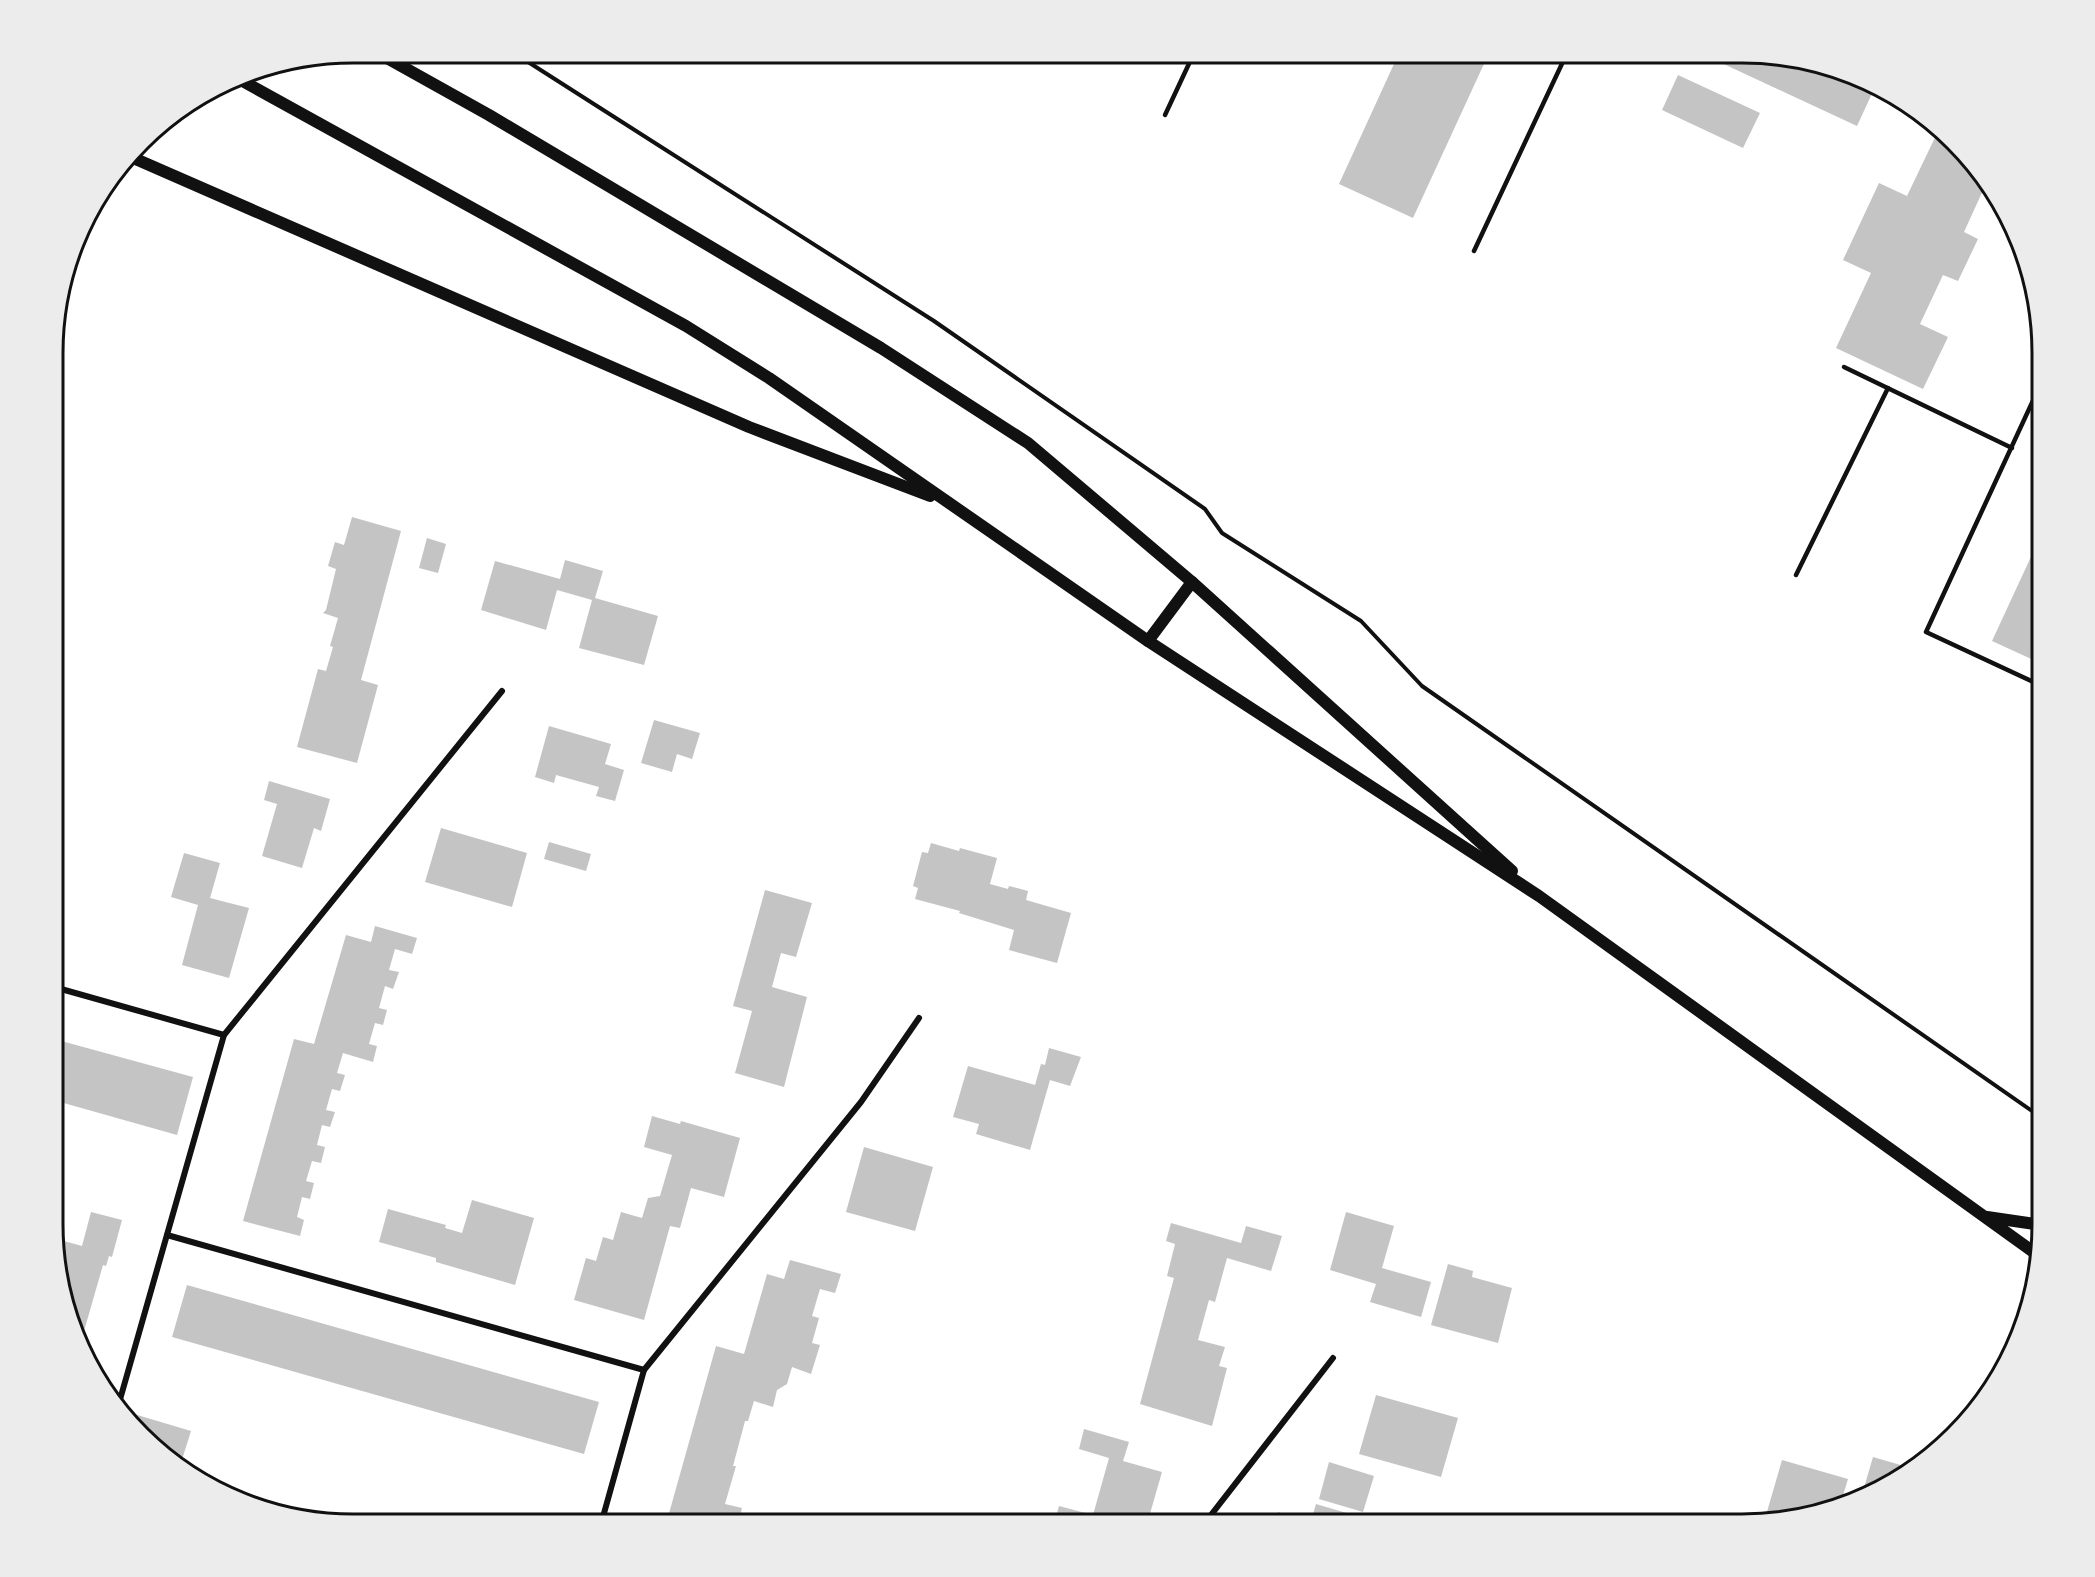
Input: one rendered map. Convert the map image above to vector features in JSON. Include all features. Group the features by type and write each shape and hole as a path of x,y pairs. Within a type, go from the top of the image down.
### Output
{"main road":[{"path":"397,63 881,348 1018,437 1192,582 1539,896"},
{"path":"248,83 686,326 769,378 1148,641 1539,896 2031,1250"},
{"path":"137,160 748,427 950,503"},
{"path":"1148,641 1192,582"},
{"path":"1986,1217 2032,1224"}],"street":[{"path":"121,1397 224,1035 502,691"},
{"path":"63,990 224,1035"},
{"path":"604,1514 644,1370 861,1102 919,1018"},
{"path":"167,1235 644,1370"},
{"path":"1212,1514 1333,1358"}],"lane":[{"path":"1165,115 1189,63"},
{"path":"1474,251 1562,63"},
{"path":"1844,368 2012,448"},
{"path":"1796,575 1888,388"},
{"path":"2032,403 1926,632 2032,681"}],"path":[{"path":"531,63 934,321 1195,502 1204,509 1222,532 1361,621 1422,686 2032,1111"}],"building":[{"path":"1394,63 1484,63 1413,218 1339,184"},
{"path":"1722,63 1780,65 1817,73 1853,85 1872,94 1857,126"},
{"path":"1678,75 1760,113 1743,148 1662,110"},
{"path":"1935,137 1960,162 1983,191 1964,232 1978,239 1958,281 1943,275 1920,324 1948,337 1923,389 1836,348 1871,273 1843,260 1879,183 1907,196"},
{"path":"352,517 401,531 361,680 378,685 357,763 297,747 318,669 326,671 338,618 323,613 326,610 336,569 328,566 335,542 344,545"},
{"path":"427,538 446,544 438,573 419,568"},
{"path":"2032,555 2032,659 1992,641"},
{"path":"565,560 603,571 595,598 658,616 644,665 579,648 592,600 557,590 546,630 481,610 495,561 560,579"},
{"path":"654,720 700,733 692,759 677,754 672,772 641,763"},
{"path":"549,726 611,744 605,764 624,770 615,801 596,796 599,787 556,775 554,783 535,777"},
{"path":"269,781 330,799 321,831 314,828 302,868 262,856 277,804 264,800"},
{"path":"441,828 527,853 512,907 425,882"},
{"path":"549,842 591,854 586,871 544,859"},
{"path":"931,843 997,858 990,884 1028,891 1026,900 1071,913 1057,963 1009,950 1014,930 959,913 960,911 915,899 918,888 913,886 922,852 928,853"},
{"path":"184,853 220,863 210,898 249,908 229,978 182,965 198,905 171,897"},
{"path":"765,890 812,903 796,957 781,953 772,987 807,997 784,1087 735,1073 752,1011 733,1006"},
{"path":"375,926 417,938 412,954 395,949 389,970 399,972 393,989 385,986 379,1008 387,1010 383,1025 375,1023 369,1044 377,1046 373,1062 343,1053 337,1073 345,1075 340,1091 332,1089 326,1110 335,1112 330,1127 322,1125 317,1145 325,1147 321,1163 312,1161 306,1181 314,1183 310,1199 302,1197 297,1217 304,1220 300,1236 243,1221 294,1039 314,1044 346,935 371,942"},
{"path":"63,1041 193,1077 177,1135 63,1103"},
{"path":"1049,1048 1081,1057 1070,1086 1050,1080 1030,1150 976,1134 979,1124 953,1117 968,1066 1035,1085 1041,1064 1045,1065"},
{"path":"652,1116 680,1124 681,1121 740,1138 724,1197 691,1188 680,1228 670,1226 644,1320 574,1300 586,1258 596,1261 603,1237 613,1240 621,1212 642,1218 648,1198 660,1196 672,1155 644,1147"},
{"path":"864,1147 933,1167 915,1231 846,1212"},
{"path":"472,1200 534,1218 515,1285 436,1262 436,1258 379,1242 388,1209 446,1225 445,1228 462,1233"},
{"path":"91,1212 122,1220 112,1257 109,1256 106,1266 103,1265 84,1332 73,1299 65,1262 64,1241 82,1246"},
{"path":"1346,1212 1394,1226 1382,1268 1431,1282 1421,1317 1370,1302 1376,1284 1330,1270"},
{"path":"1171,1223 1241,1243 1246,1226 1282,1236 1271,1271 1227,1258 1215,1302 1209,1300 1198,1340 1225,1347 1219,1366 1227,1368 1212,1426 1140,1404 1174,1278 1167,1276 1175,1244 1166,1241"},
{"path":"790,1260 841,1274 835,1293 820,1289 812,1316 819,1318 812,1343 820,1345 811,1374 792,1367 787,1384 777,1390 773,1407 754,1401 748,1421 745,1421 725,1504 742,1508 740,1514 669,1514 716,1346 744,1354 767,1274 784,1279"},
{"path":"1448,1264 1473,1271 1472,1277 1512,1288 1498,1343 1431,1325"},
{"path":"187,1285 599,1402 584,1454 172,1337"},
{"path":"1376,1395 1458,1418 1441,1477 1359,1454"},
{"path":"134,1414 191,1431 183,1458 162,1442"},
{"path":"1084,1429 1129,1442 1123,1461 1162,1472 1150,1514 1093,1514 1109,1458 1079,1449"},
{"path":"1873,1457 1902,1465 1887,1475 1864,1487"},
{"path":"1782,1460 1848,1479 1843,1496 1817,1504 1767,1513"},
{"path":"1329,1462 1374,1476 1363,1512 1319,1499"},
{"path":"1316,1504 1350,1514 1313,1514"},
{"path":"1059,1506 1089,1514 1057,1514"}]}
